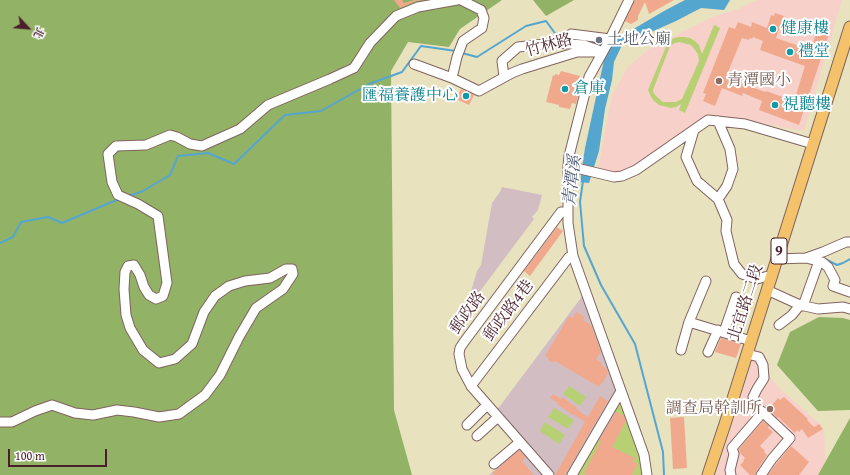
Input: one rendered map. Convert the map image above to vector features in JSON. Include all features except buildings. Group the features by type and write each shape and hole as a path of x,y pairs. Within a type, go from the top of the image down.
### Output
{"main road":[{"name":"北宜路二段","path":"708,475 850,27"}],"street":[{"path":"0,422 12,422 35,410 52,406 75,413 93,415 117,410 159,417 179,414 205,395 220,375 239,337 256,308 283,289 293,274 292,270 286,269 270,278 245,281 229,286 215,296 204,312 192,344 175,360 159,363 143,350 130,328 126,315 124,289 125,272 128,266 134,265 149,295 156,299 164,296 167,283 158,216 138,204 118,195 112,182 108,154 116,146 146,145 170,135 190,144 202,146 240,129 268,105 354,68 370,43 396,16 418,7 457,0"},
{"path":"414,64 452,78 463,41 482,28 484,18 481,10 462,0"},
{"path":"629,0 589,78 569,156 568,223 573,256 644,455 647,475"},
{"path":"571,34 610,39"},
{"path":"504,77 502,62 518,47 555,43 584,45 603,52"},
{"name":"竹林路","path":"452,78 479,91 522,69 577,52 603,52"},
{"path":"568,166 614,177 622,176 636,170 708,120 745,124 812,144"},
{"path":"718,121 730,149 733,168 727,186 718,199"},
{"path":"694,130 686,157 697,181 718,199 727,220 726,231 734,264 742,274 758,279 772,275"},
{"name":"郵政路","path":"549,475 471,386 462,369 460,348 561,212 568,211"},
{"path":"777,259 806,258 846,242 850,242"},
{"name":"郵政路4巷","path":"471,386 569,257 573,256"},
{"path":"806,258 819,262 828,267 835,280 833,286 850,292"},
{"path":"779,325 802,306 819,262"},
{"path":"681,350 689,322 706,281"},
{"path":"767,290 802,306 818,309 843,307 850,309"},
{"path":"708,352 721,331 736,297"},
{"path":"689,322 751,341"},
{"path":"746,354 759,356 763,365 764,378 753,397 758,407 790,438 772,459 761,475"},
{"path":"572,475 621,391"},
{"path":"467,425 487,405"},
{"path":"731,475 730,470 734,454 732,448 763,412"},
{"path":"476,436 498,417"},
{"path":"494,464 520,442"}],"shaded area":[{"name":"青潭國小","path":"757,0 842,0 804,131 765,124 705,117 635,167 621,173 598,169 612,95 628,67 647,50 713,17 738,9"},
{"path":"502,187 542,195 538,210 532,217 534,219 475,298 471,295 469,298 477,271 481,265 492,203"},
{"path":"589,287 641,430 652,475 489,475 519,449 524,440 497,410"},
{"name":"調查局幹訓所","path":"756,349 761,351 766,357 766,368 769,376 782,391 820,424 824,431 826,470 824,475 716,475"}],"green space":[{"path":"0,0 502,0 460,29 449,47 408,42 391,71 394,410 412,475 0,475"},
{"path":"533,0 574,0 546,16"},
{"path":"714,25 720,28 685,113 679,110 681,104 671,108 659,105 654,101 648,90 668,42 679,37 690,38 699,45 702,54","holes":["679,42 691,45 698,54 699,61 682,99 676,102 663,102 656,96 653,90 670,46"]},
{"path":"819,317 843,318 850,320 850,410 818,411 777,365 790,332"},
{"path":"569,386 586,397 580,406 563,394"},
{"path":"621,398 642,461 644,475 632,475 637,464 633,462 635,458 612,447 627,418 613,411"},
{"path":"554,408 574,420 568,429 548,417"},
{"path":"850,418 850,475 818,475"},
{"path":"545,422 565,435 559,444 540,431"},
{"path":"596,438 602,441 585,473 588,475 575,475"}],"water":[{"path":"685,0 730,0 724,10 701,8 622,45 614,62 599,151 589,183 580,182 585,148 604,60 613,41"}],"waterway":[{"path":"462,53 477,57 526,26 546,21 557,36 579,40"},
{"path":"590,42 603,45"},
{"path":"129,196 143,191 170,175 178,156 208,153 234,164 285,115 321,111 369,84 402,72 421,46 456,51"},
{"name":"青潭溪","path":"583,181 580,202 584,246 601,285 635,344 663,452 664,475"},
{"path":"0,243 13,237 21,222 48,217 62,223 119,199"},
{"path":"819,256 837,265 850,259"}],"place":[{"name":"健康樓","path":"773,29"},
{"name":"土地公廟","path":"599,40"},
{"name":"禮堂","path":"790,52"},
{"name":"青潭國小","path":"719,81"},
{"name":"倉庫","path":"565,89"},
{"name":"匯福養護中心","path":"466,96"},
{"name":"視聽樓","path":"775,105"},
{"name":"調查局幹訓所","path":"770,409"}]}
